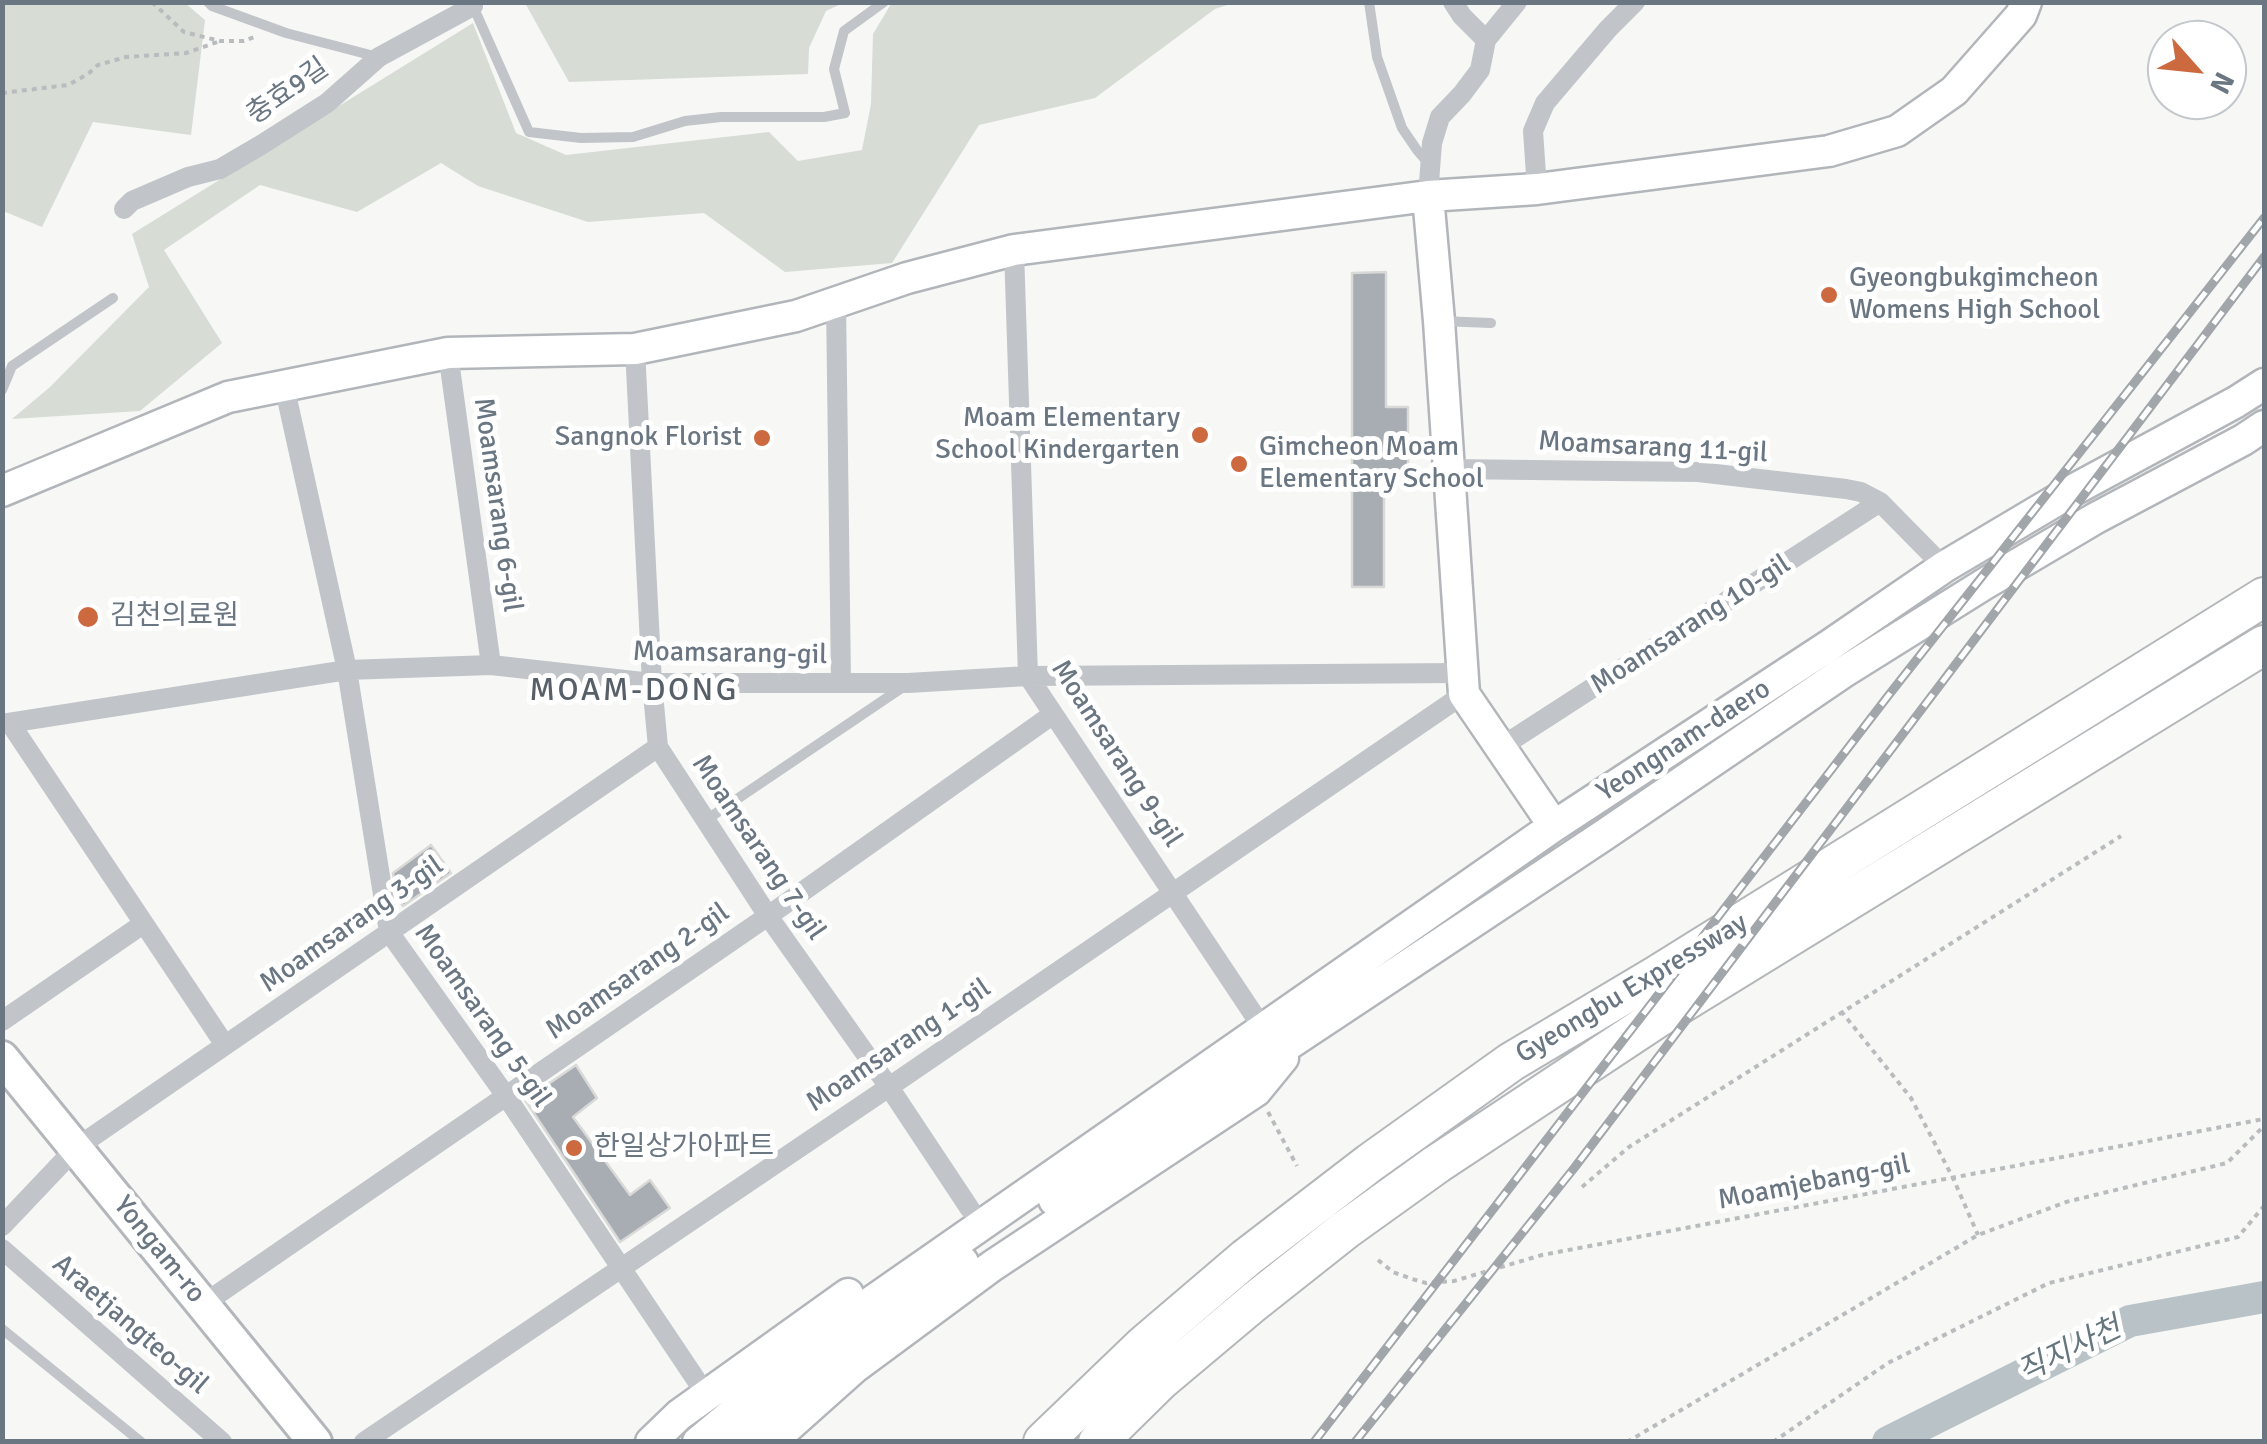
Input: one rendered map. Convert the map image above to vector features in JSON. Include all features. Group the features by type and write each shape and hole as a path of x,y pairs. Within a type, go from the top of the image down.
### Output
{"highway":[{"name":"Gyeongbu Expressway","path":"1043,1442 1144,1345 1246,1258 1511,1062 2264,597"},
{"name":"Gyeongbu Expressway","path":"1098,1442 1160,1381 1254,1302 1437,1164 1659,1017 2264,645"}],"main road":[{"path":"2,491 228,396 448,353 635,349 796,316 907,278 1014,250 1428,196 1537,189 1829,151 1897,132 1954,91 2026,2"},
{"path":"1428,196 1462,683 1554,826"},
{"name":"Yeongnam-daero","path":"1303,1018 1554,826 1944,567 2264,384"},
{"name":"Yeongnam-daero","path":"1129,1136 1303,1018 1604,834 1858,663 2033,555 2264,426"},
{"path":"651,1442 706,1396 970,1209 1256,1018 1303,1018"},
{"path":"770,1442 854,1368 992,1266 1256,1091 1303,1018"},
{"name":"Yongam-ro","path":"2,1058 315,1442"},
{"path":"698,1442 848,1318 1129,1136"},
{"path":"735,1442 864,1334 1129,1136"}],"street":[{"path":"1453,2 1486,40"},
{"path":"1428,196 1432,143 1440,116 1480,70 1486,40 1517,2"},
{"path":"1537,189 1533,131 1544,103 1635,2"},
{"name":"충효9길","path":"124,209 188,177 220,168 260,145 326,103 379,57 472,4"},
{"name":"Moamsarang 9-gil","path":"1014,250 1028,676 1256,1018"},
{"path":"836,302 842,683"},
{"name":"Moamsarang 7-gil","path":"635,349 658,747 768,916 970,1209"},
{"name":"Moamsarang 6-gil","path":"448,353 491,665"},
{"name":"Moamsarang 5-gil","path":"284,386 346,670 389,932 506,1096 706,1396"},
{"name":"Moamsarang 11-gil","path":"1449,469 1698,472 1846,489 1880,502 1944,567"},
{"name":"Moamsarang 10-gil","path":"1501,747 1880,502"},
{"name":"Moamsarang-gil","path":"6,724 346,670 491,665 652,683 908,684 1028,676 1462,683"},
{"name":"Moamsarang 1-gil","path":"364,1442 1172,892 1462,683"},
{"name":"Moamsarang 2-gil","path":"202,1305 1052,716"},
{"path":"6,724 225,1045"},
{"name":"Moamsarang 3-gil","path":"2,1226 76,1148 658,747"},
{"path":"2,1020 143,924"},
{"name":"Araetjangteo-gil","path":"2,1249 222,1442"}],"lane":[{"path":"208,2 272,28 379,57"},
{"path":"472,4 529,132 582,138 633,137 685,121 721,117 824,117 845,113 834,68 844,31 884,2"},
{"path":"1369,2 1377,57 1402,128 1430,164"},
{"path":"2,390 12,366 113,298"},
{"path":"1439,321 1491,323"},
{"path":"705,821 908,684"},
{"path":"2,1329 141,1442"}],"path":[{"path":"152,2 184,32 220,40 244,42 272,28"},
{"path":"2,93 68,85 98,65 126,57 186,53 220,40"},
{"path":"1582,1187 1629,1147 2122,836"},
{"path":"1841,1011 1911,1098 1978,1235"},
{"path":"1256,1091 1297,1166"},
{"name":"Moamjebang-gil","path":"1378,1260 1412,1280 1454,1281 1542,1255 2264,1118"},
{"path":"1626,1442 1978,1235 2066,1202 2227,1163 2264,1126"},
{"path":"1773,1442 1888,1363 2049,1282 2238,1236 2264,1206"}],"shaded area":[{"path":"2,3 185,3 205,20 191,135 93,122 42,227 3,211"},
{"path":"525,3 843,3 826,11 809,48 808,74 569,82"},
{"path":"1233,3 1215,9 1095,98 979,125 892,263 785,272 704,213 588,222 478,186 441,163 357,212 260,185 164,250 222,343 140,411 12,419 50,387 149,287 132,234 473,23 516,133 566,155 769,132 798,161 862,150 871,104 873,34 891,4"}],"building":[{"path":"1386,272 1386,407 1408,407 1408,476 1384,476 1384,587 1352,587 1352,273"},
{"path":"431,845 451,873 403,906 397,898 393,873"},
{"name":"한일상가아파트","path":"576,1065 597,1098 573,1117 630,1195 650,1180 670,1208 620,1242 525,1100"}],"waterway":[{"name":"직지사천","path":"1888,1442 2130,1321 2264,1297"}],"railway":[{"path":"1314,1442 1888,696 2264,218"},
{"path":"1355,1442 1575,1167 2264,257"}],"place":[{"name":"Gyeongbukgimcheon Womens High School","path":"1829,295"},
{"name":"Moam Elementary School Kindergarten","path":"1200,435"},
{"name":"Sangnok Florist","path":"762,438"},
{"name":"Gimcheon Moam Elementary School","path":"1239,464"},
{"name":"김천의료원","path":"88,617"},
{"name":"한일상가아파트","path":"574,1148"}],"district":[{"name":"MOAM-DONG","path":"634,692"}]}
